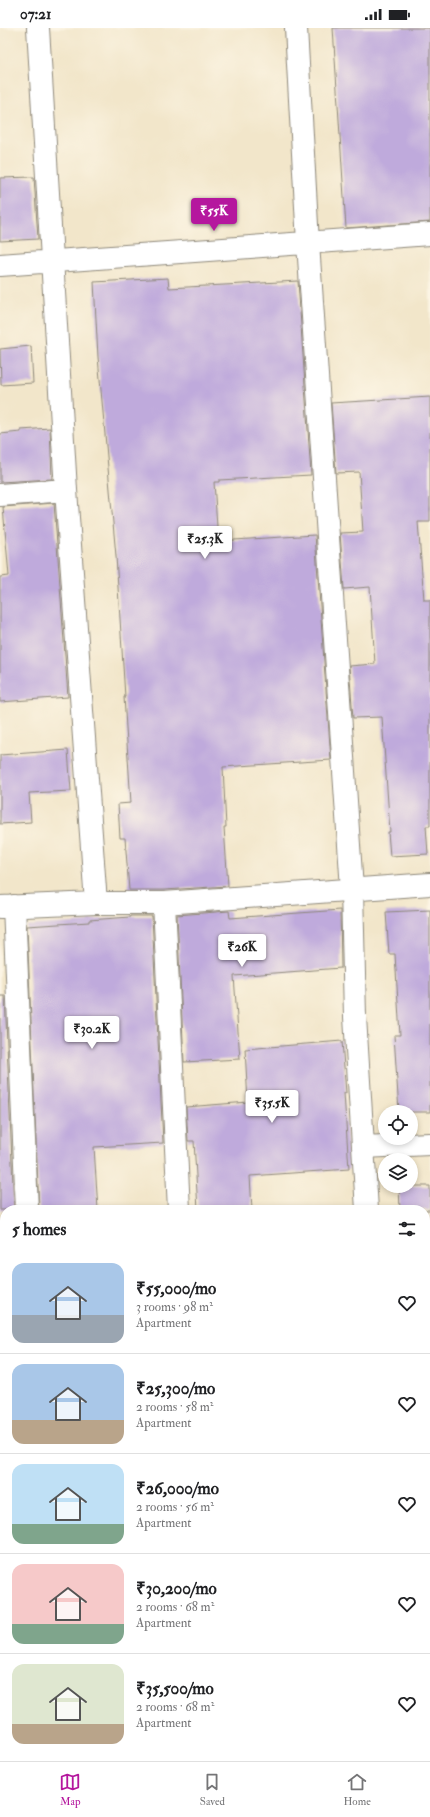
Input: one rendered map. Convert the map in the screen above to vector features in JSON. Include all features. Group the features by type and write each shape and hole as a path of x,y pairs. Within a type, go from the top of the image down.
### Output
{"street":[{"path":"38,28 66,490 96,903"},
{"path":"296,28 308,243 352,889 355,1017 366,1205"},
{"path":"0,265 430,234"},
{"path":"0,495 66,490"},
{"path":"27,1205 7,907 96,903 164,903 430,884"},
{"path":"164,903 180,1205"},
{"path":"363,1147 430,1144"}],"building":[{"path":"333,28 430,28 430,222 346,228"},
{"path":"34,177 38,239 0,241 0,178"},
{"path":"168,278 169,288 298,281 311,475 219,480 219,482 214,482 218,541 315,535 331,760 223,767 226,827 224,827 228,886 164,890 129,890 125,838 120,838 118,804 131,803 125,697 116,556 98,357 94,282"},
{"path":"31,346 33,383 1,385 0,349"},
{"path":"430,397 430,522 418,522 424,600 430,600 430,826 426,826 428,854 390,856 388,832 390,832 382,717 353,718 349,666 375,664 370,587 344,589 340,533 363,532 359,472 336,473 331,403"},
{"path":"50,428 52,479 0,482 0,434 21,432 21,430"},
{"path":"54,503 68,697 0,702 0,577 9,576 3,507"},
{"path":"68,750 71,791 29,793 31,822 0,824 0,755"},
{"path":"340,910 341,968 234,976 240,1059 184,1062 177,915 229,911 230,918"},
{"path":"430,910 430,1112 418,1112 418,1105 399,1105 394,1035 400,1035 395,954 389,954 386,912"},
{"path":"152,916 163,1143 94,1147 98,1205 39,1205 27,926 89,922 89,920"},
{"path":"0,996 5,996 14,1205 0,1205"},
{"path":"342,1041 349,1169 250,1176 252,1205 198,1205 194,1141 188,1141 186,1107 248,1102 245,1049"},
{"path":"418,1186 430,1186 430,1205 400,1205 399,1193 418,1193"}]}
